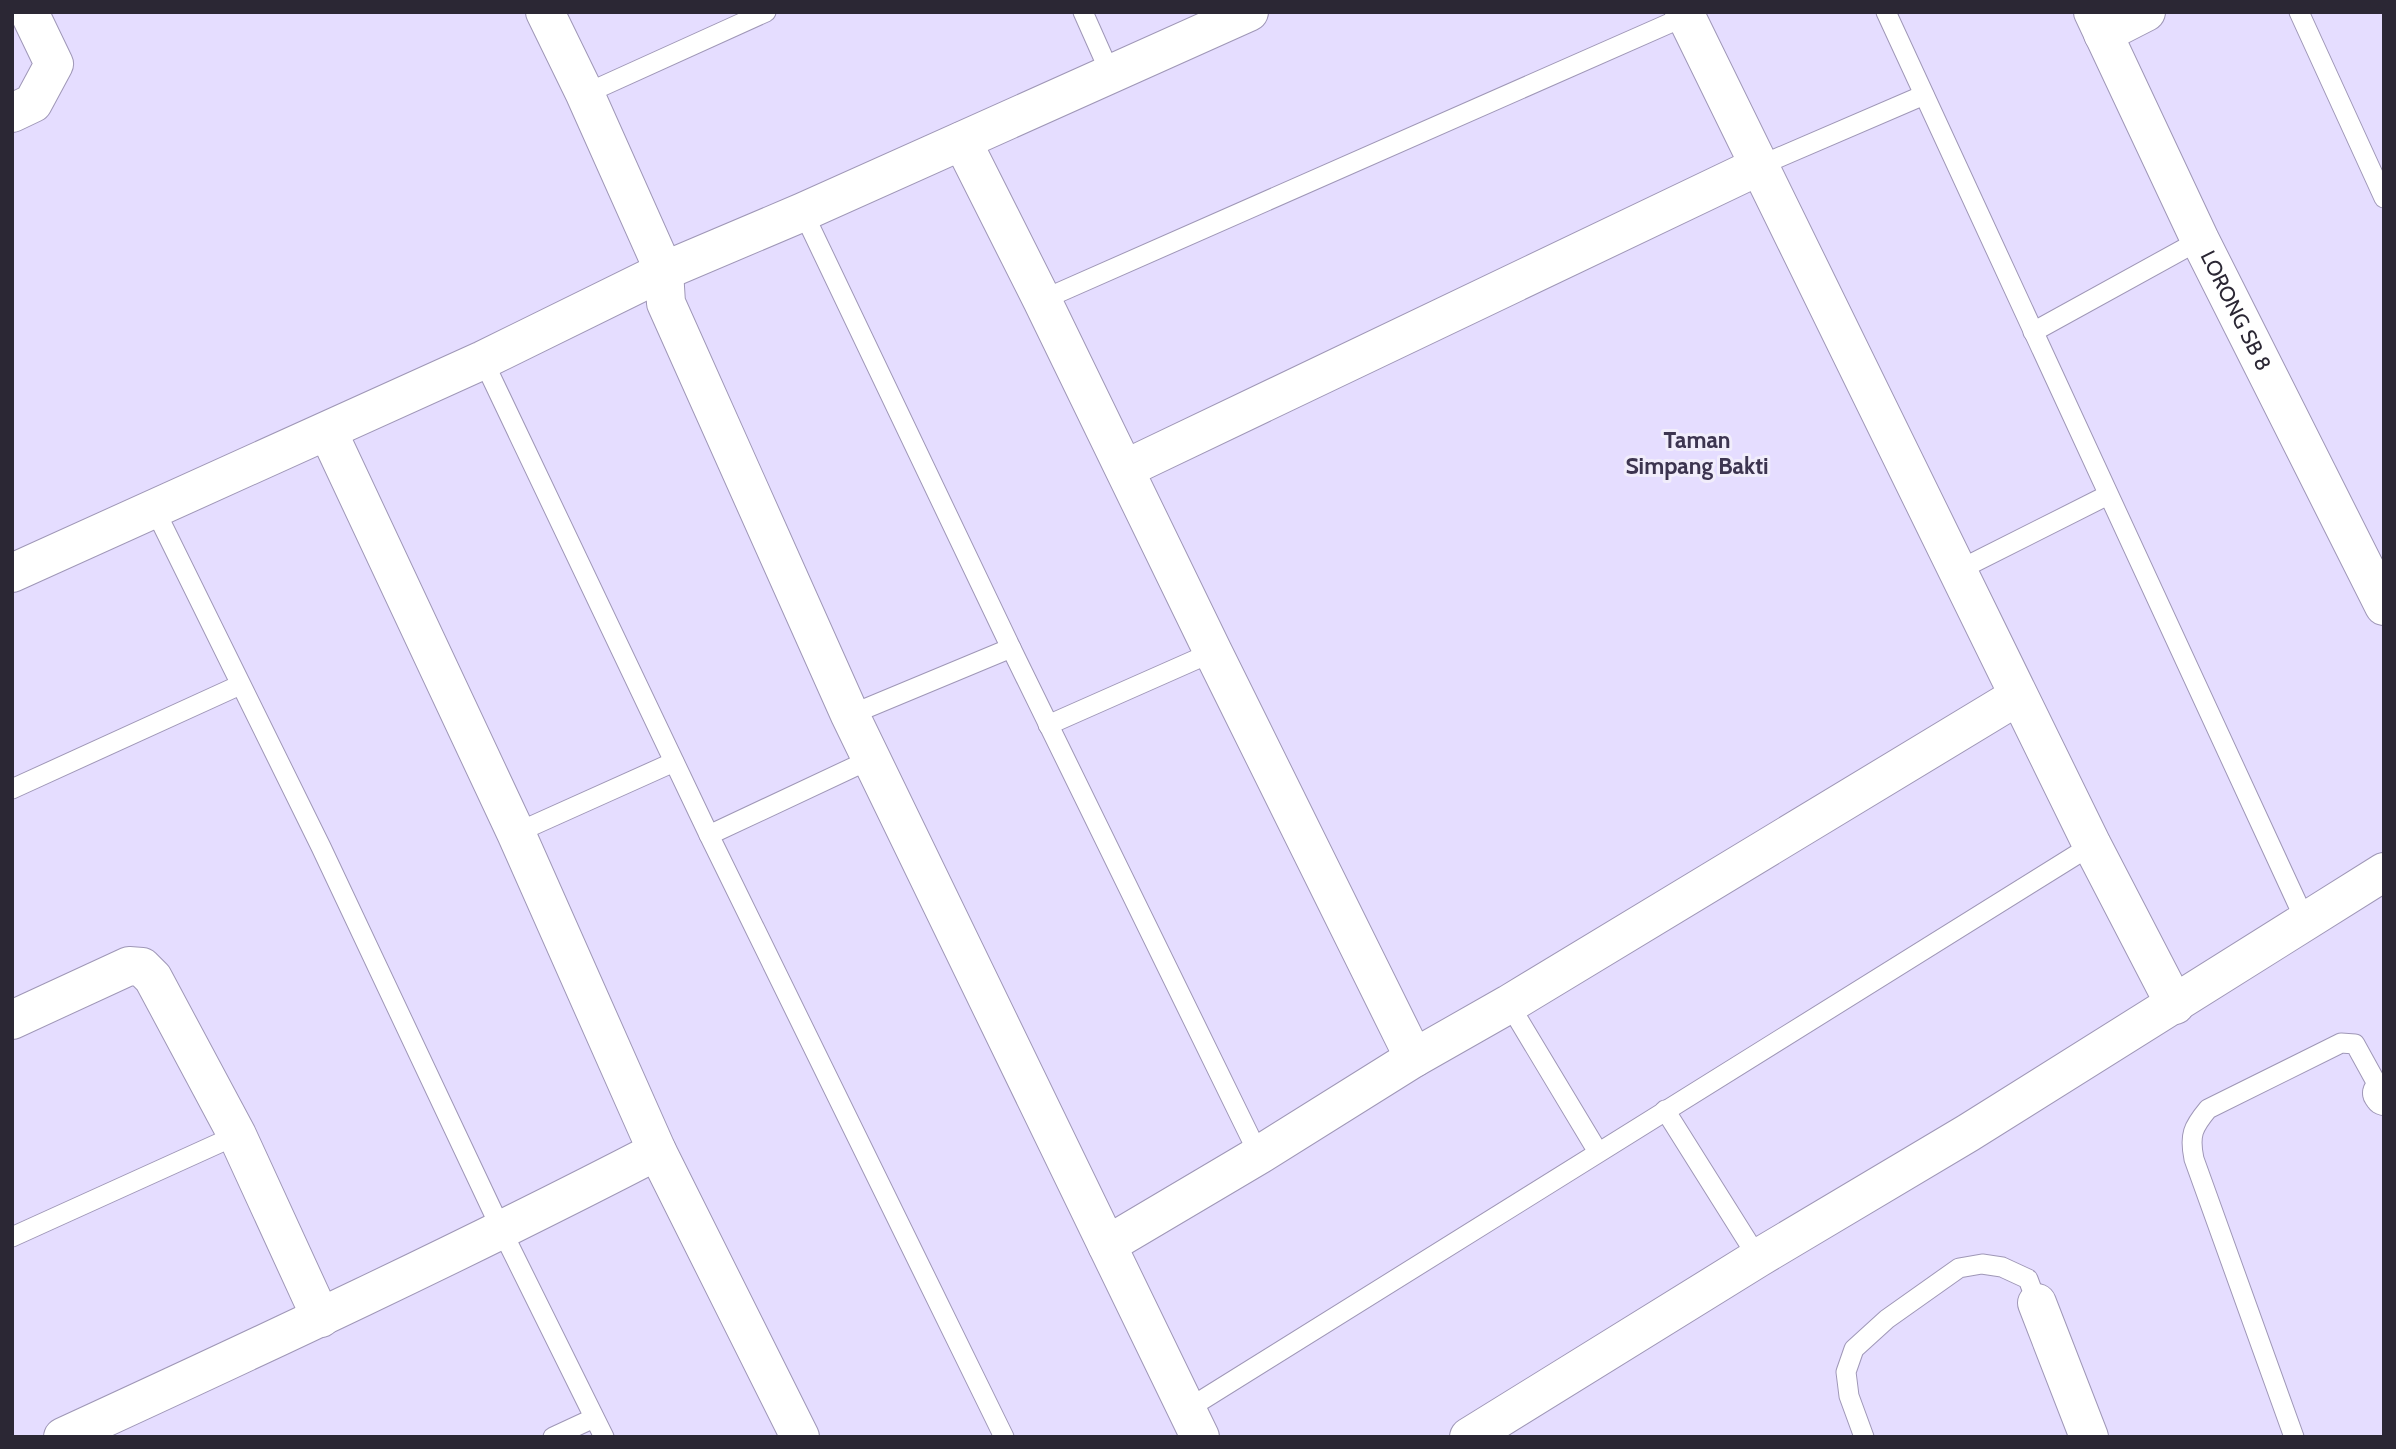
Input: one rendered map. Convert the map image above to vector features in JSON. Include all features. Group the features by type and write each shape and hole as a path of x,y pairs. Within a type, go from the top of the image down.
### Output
{"street":[{"path":"12,113 33,103 54,64 29,12"},
{"path":"545,12 585,94 664,271 666,303 850,715 1193,1423"},
{"path":"12,573 328,432 664,271 803,212 1249,12"},
{"path":"2098,23 2146,12"},
{"path":"1685,14 2018,696 2175,1005"},
{"name":"LORONG SB 8","path":"2098,23 2200,240 2384,607"},
{"path":"962,141 1414,1058"},
{"path":"1125,469 1759,166"},
{"path":"328,432 516,833 657,1151 800,1437"},
{"path":"1107,1245 2018,696"},
{"path":"1469,1437 1758,1258 1968,1133 2384,872"},
{"path":"12,1020 129,966 142,967 153,978 237,1135 321,1318"},
{"path":"63,1437 502,1231 657,1151"},
{"path":"2037,1303 2089,1437"}],"lane":[{"path":"585,94 766,12"},
{"path":"1083,12 1111,75"},
{"path":"1886,12 2305,920"},
{"path":"2299,12 2384,198"},
{"path":"1042,300 1685,14"},
{"path":"1759,166 1924,95"},
{"path":"803,212 1048,725 1259,1155"},
{"path":"2034,332 2200,240"},
{"path":"483,360 709,835 1004,1437"},
{"path":"1957,571 2108,495"},
{"path":"155,510 321,847 502,1231 604,1437"},
{"path":"850,715 1011,648"},
{"path":"1048,725 1213,653"},
{"path":"12,789 240,685"},
{"path":"709,835 871,760"},
{"path":"516,833 674,762"},
{"path":"1193,1423 1598,1152 2092,845"},
{"path":"1509,1004 1598,1152"},
{"path":"2294,1437 2194,1158 2191,1142 2195,1125 2208,1109 2341,1043 2355,1044 2383,1094"},
{"path":"1665,1110 1758,1258"},
{"path":"12,1237 237,1135"},
{"path":"1864,1437 1849,1396 1846,1373 1853,1349 1886,1319 1959,1268 1982,1264 2002,1267 2028,1279 2037,1303"},
{"path":"553,1437 594,1418"}],"district":[{"name":"Taman Simpang Bakti","path":"1697,453"}]}
